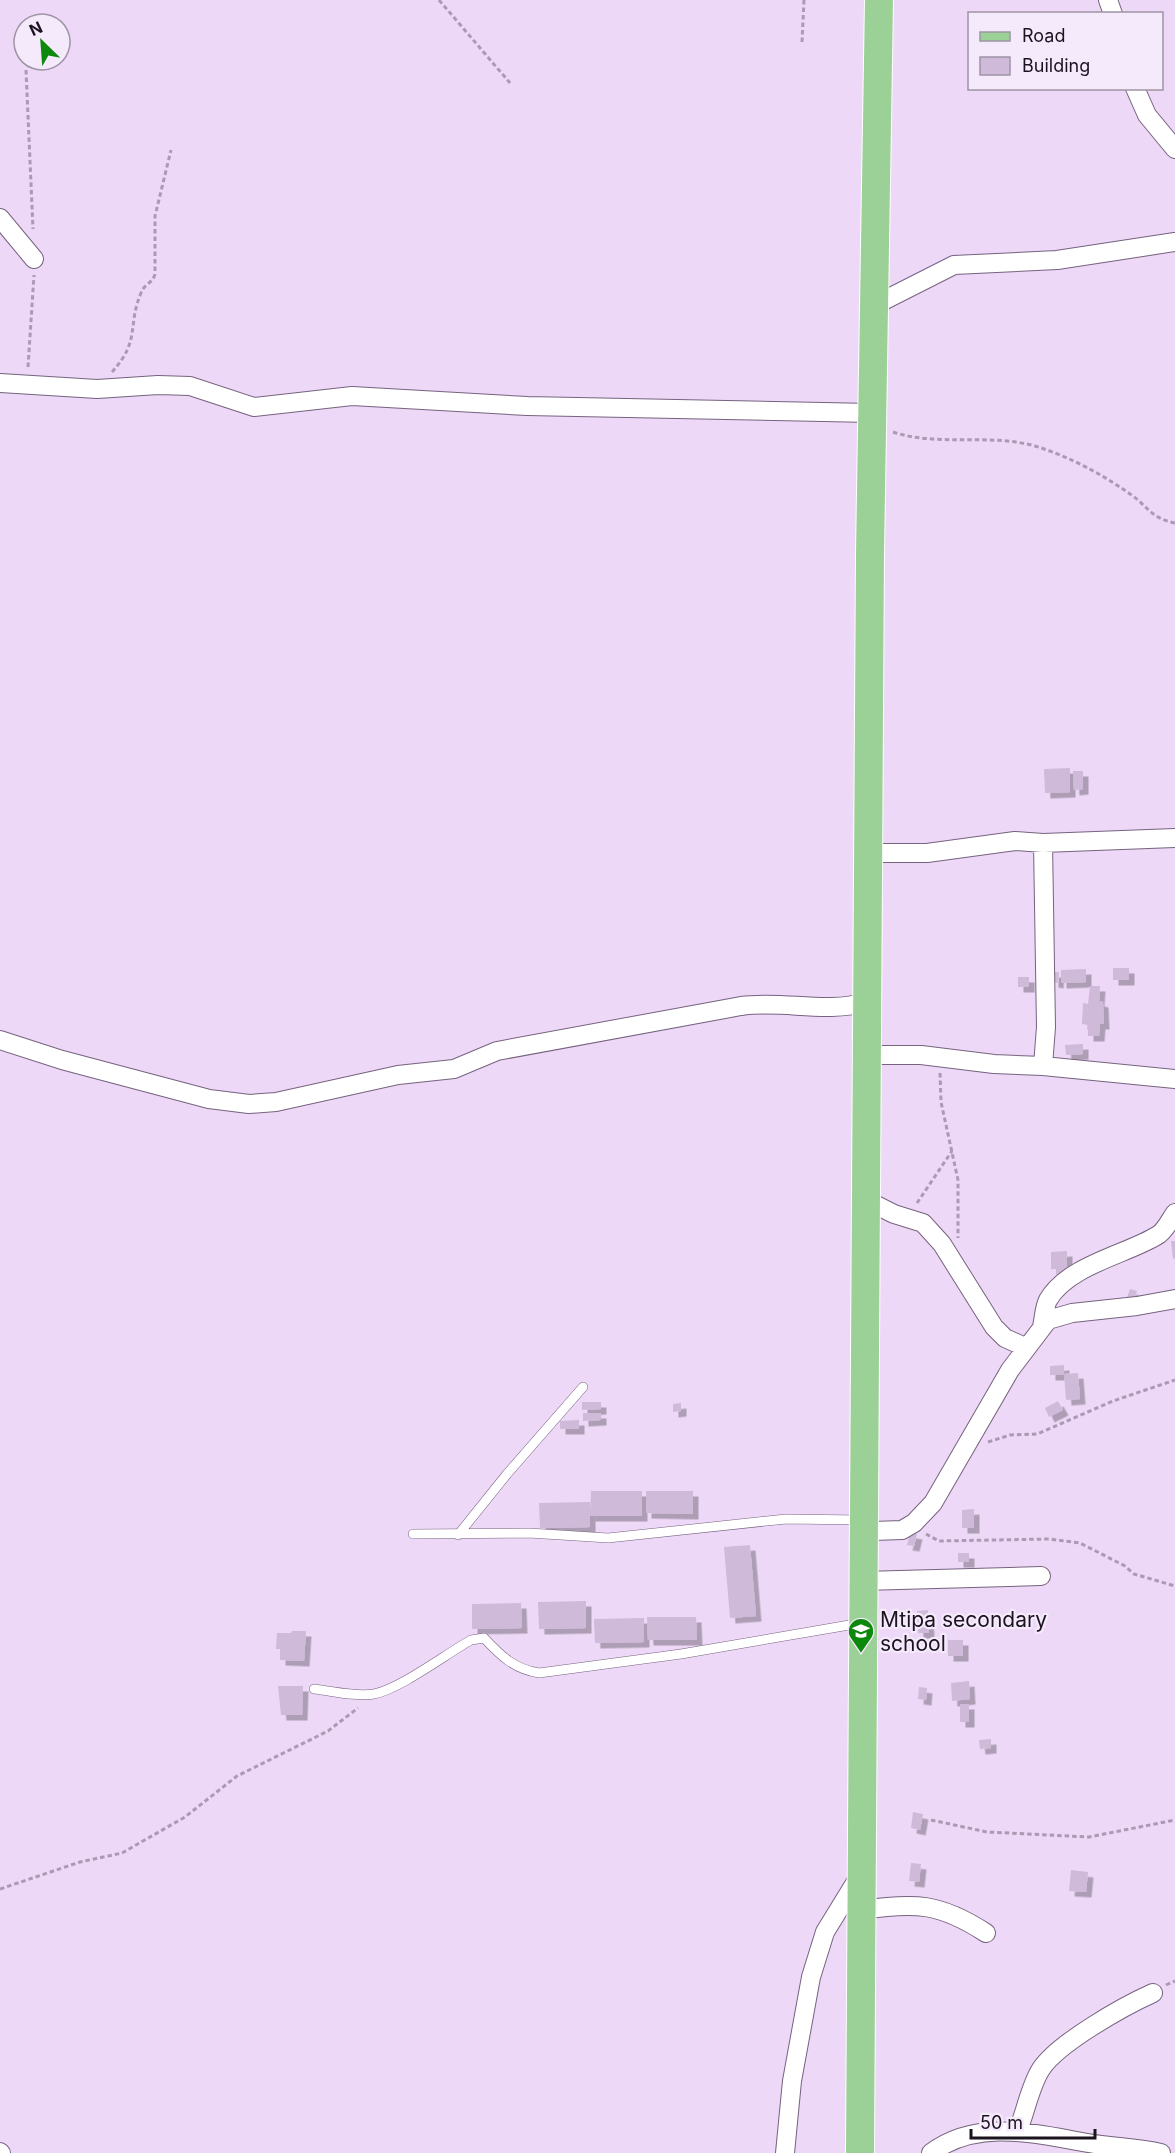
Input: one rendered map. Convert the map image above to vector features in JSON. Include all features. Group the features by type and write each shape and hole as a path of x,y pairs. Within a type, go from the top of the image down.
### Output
{"main road":[{"path":"860,2153 868,853 879,0"}],"street":[{"path":"1136,90 1147,115 1175,149"},
{"path":"0,218 34,259"},
{"path":"875,305 954,265 1057,260 1175,242"},
{"path":"0,383 97,388 190,386 254,407 352,396 526,406 872,419"},
{"path":"868,853 927,853 1015,841 1042,843 1175,838"},
{"path":"1042,843 1046,1027 1043,1066"},
{"path":"0,1040 62,1060 209,1099 249,1104 276,1102 398,1075 454,1069 497,1051 741,1006 764,1003 828,1009 846,1008 867,1002"},
{"path":"867,1055 921,1054 994,1064 1043,1066 1175,1079"},
{"path":"866,1200 894,1214 908,1216 922,1223 942,1244 994,1327 1005,1338 1025,1347"},
{"path":"1042,1327 1047,1303 1052,1294 1078,1273 1110,1255 1159,1235 1175,1213"},
{"path":"864,1521 873,1531 902,1530 914,1523 933,1503 1025,1347 1048,1320 1072,1313 1137,1306 1175,1299"},
{"path":"863,1581 1041,1576"},
{"path":"785,2153 801,2020 811,1977 825,1932 862,1872"},
{"path":"861,1910 904,1904 926,1906 966,1920 986,1933"},
{"path":"1018,2130 1040,2070 1054,2054 1133,2002 1153,1993"},
{"path":"931,2153 941,2146 980,2134 1018,2130 1161,2153"}],"lane":[{"path":"458,1535 507,1474 583,1387"},
{"path":"413,1534 529,1533 608,1538 715,1524 786,1519 864,1521"},
{"path":"314,1689 357,1695 378,1692 394,1686 471,1640 480,1637 521,1670 539,1673 681,1654 863,1623"}],"path":[{"path":"439,0 510,83"},
{"path":"802,42 804,0"},
{"path":"97,388 127,355 141,292 153,280 155,216 171,150"},
{"path":"872,419 908,437 970,439 1033,446 1057,454 1102,476 1132,495 1149,513 1162,520 1175,523"},
{"path":"941,1057 942,1102 960,1205 955,1267"},
{"path":"908,1216 952,1151"},
{"path":"966,1448 1010,1435 1037,1434 1113,1401 1175,1380"},
{"path":"914,1523 927,1535 939,1541 1049,1539 1080,1543 1125,1566 1134,1574 1175,1586"},
{"path":"0,1889 80,1862 122,1853 185,1817 237,1776 328,1731 378,1692"},
{"path":"931,1820 987,1832 1089,1838 1175,1820"}],"building":[{"path":"1070,768 1070,792 1045,793 1044,769"},
{"path":"1073,771 1083,771 1083,789 1074,790"},
{"path":"1113,968 1129,968 1129,980 1113,980"},
{"path":"1086,969 1086,982 1061,983 1061,970"},
{"path":"1053,972 1059,972 1058,983 1053,982"},
{"path":"1018,977 1029,977 1029,987 1018,987"},
{"path":"1090,986 1100,986 1099,1001 1103,1002 1104,1024 1100,1024 1099,1036 1088,1036 1088,1025 1082,1024 1083,1003 1088,1004"},
{"path":"1083,1044 1083,1054 1066,1055 1065,1045"},
{"path":"1171,1241 1175,1241 1175,1258 1173,1259"},
{"path":"1067,1251 1067,1274 1056,1274 1056,1269 1051,1269 1051,1252"},
{"path":"1130,1289 1137,1291 1134,1302 1126,1300"},
{"path":"1064,1365 1064,1375 1050,1375 1050,1366"},
{"path":"1078,1373 1080,1399 1066,1400 1064,1374"},
{"path":"1058,1401 1063,1410 1049,1417 1045,1408"},
{"path":"582,1402 601,1402 601,1409 582,1410"},
{"path":"681,1403 681,1411 673,1412 673,1404"},
{"path":"583,1413 601,1413 601,1420 583,1421"},
{"path":"579,1420 579,1429 560,1429 560,1421"},
{"path":"591,1491 642,1491 642,1516 590,1516"},
{"path":"646,1491 693,1491 693,1514 646,1513"},
{"path":"590,1502 590,1527 540,1528 539,1503"},
{"path":"974,1509 974,1528 962,1528 962,1510"},
{"path":"910,1533 917,1534 914,1546 907,1545"},
{"path":"750,1545 756,1616 730,1618 724,1547"},
{"path":"958,1553 969,1553 969,1562 958,1562"},
{"path":"586,1601 586,1628 539,1629 538,1602"},
{"path":"521,1603 522,1628 472,1629 472,1604"},
{"path":"928,1610 929,1633 918,1633 917,1611"},
{"path":"647,1617 696,1617 697,1640 648,1640"},
{"path":"644,1618 644,1642 595,1643 594,1619"},
{"path":"292,1631 306,1631 304,1661 280,1660 280,1649 276,1649 277,1633 291,1633"},
{"path":"948,1640 963,1640 963,1656 948,1656"},
{"path":"969,1681 970,1699 952,1701 951,1683"},
{"path":"278,1686 303,1686 302,1715 281,1715"},
{"path":"919,1687 927,1688 926,1700 918,1699"},
{"path":"960,1704 969,1704 969,1722 960,1722"},
{"path":"991,1739 991,1748 980,1749 979,1740"},
{"path":"913,1812 923,1814 920,1830 911,1828"},
{"path":"911,1863 921,1864 919,1882 909,1881"},
{"path":"1071,1870 1088,1872 1086,1892 1069,1891"}],"place":[{"name":"Mtipa secondary school","path":"861,1654"}]}
